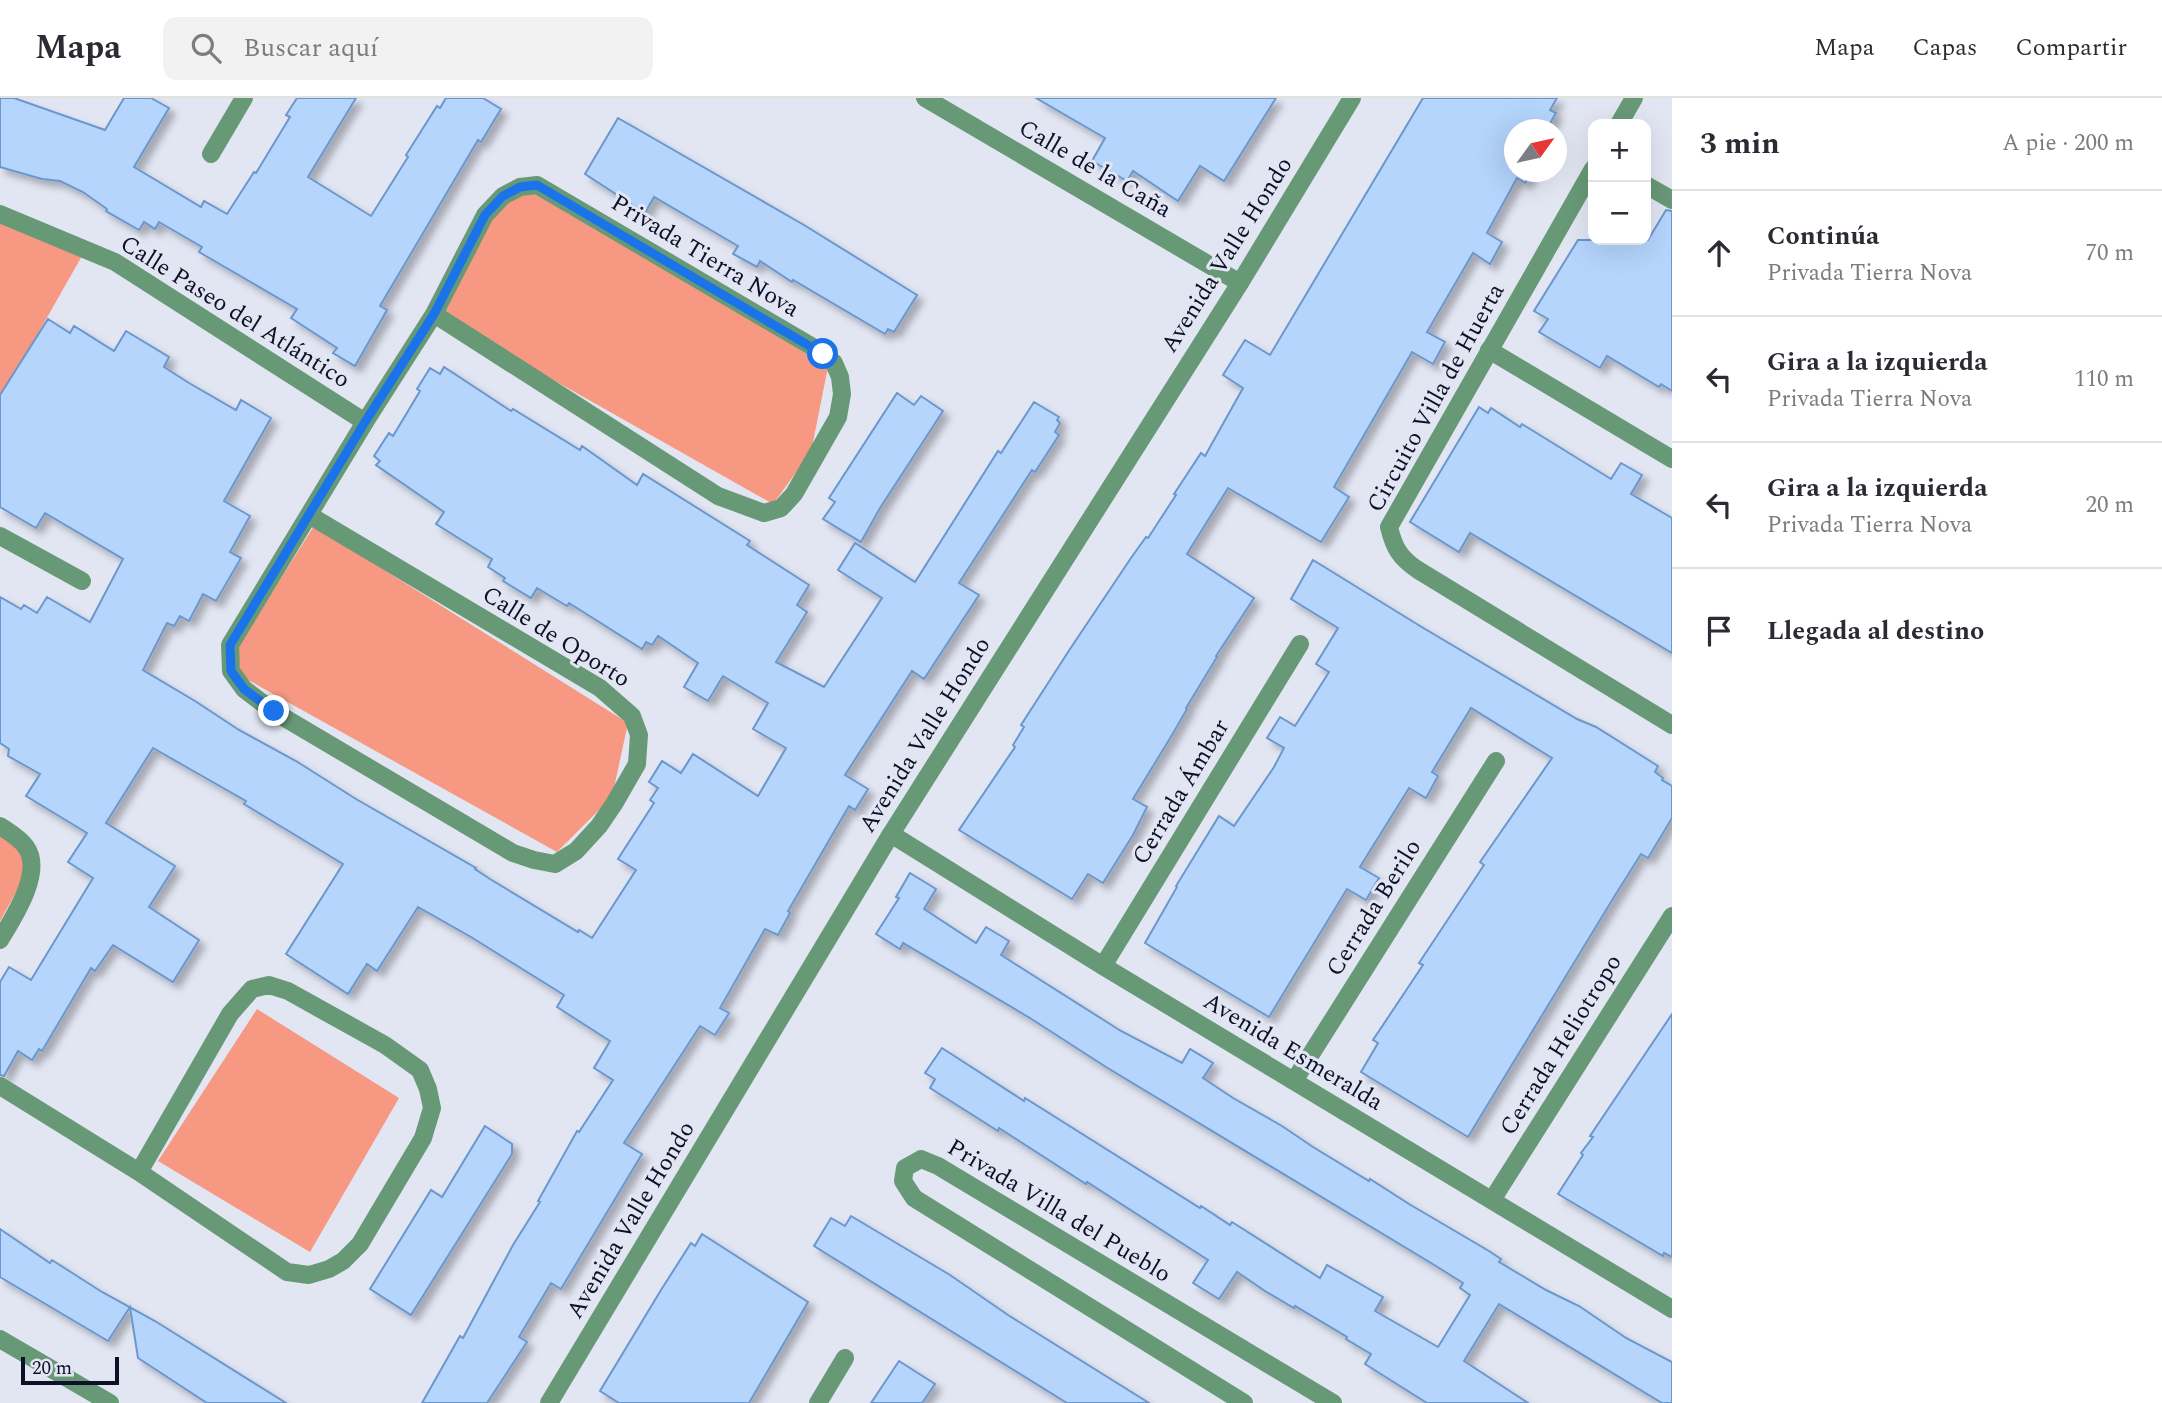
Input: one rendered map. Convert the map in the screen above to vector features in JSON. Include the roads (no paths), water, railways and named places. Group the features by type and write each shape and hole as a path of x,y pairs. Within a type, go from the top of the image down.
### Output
{"street":[{"path":"211,154 244,98"},
{"name":"Calle de la Caña","path":"925,98 1240,284"},
{"name":"Avenida Valle Hondo","path":"549,1403 891,834 1240,284 1352,98"},
{"path":"1622,119 1634,98"},
{"name":"Circuito Villa de Huerta","path":"1588,178 1389,527 1393,544 1406,562 1672,725"},
{"name":"Privada Tierra Nova","path":"274,711 244,689 231,671 230,645 434,314 485,215 503,196 520,187 537,185 823,354 834,363 840,377 842,394 838,417 794,494 781,508 765,513 718,496 434,314"},
{"path":"1651,188 1672,200"},
{"name":"Calle Paseo del Atlántico","path":"0,214 115,262 365,422"},
{"path":"1489,350 1672,459"},
{"name":"Calle de Oporto","path":"274,711 513,853 555,864 576,851 599,826 637,764 639,735 632,716 600,688 309,515"},
{"path":"0,536 82,581"},
{"name":"Cerrada Ámbar","path":"1103,966 1300,644"},
{"name":"Cerrada Berilo","path":"1294,1081 1496,761"},
{"path":"0,826 28,848 32,867 23,900 0,940"},
{"name":"Avenida Esmeralda","path":"891,834 1103,966 1672,1309"},
{"name":"Cerrada Heliotropo","path":"1492,1200 1672,916"},
{"path":"0,1086 139,1172 287,1272 309,1275 343,1261 360,1244 423,1138 432,1108 428,1089 420,1070 385,1045 288,991 269,985 252,989 230,1014 139,1172"},
{"name":"Privada Villa del Pueblo","path":"1244,1403 914,1198 903,1181 905,1168 921,1159 938,1166 1312,1397 1333,1403"},
{"path":"1,1341 110,1403"},
{"path":"818,1403 845,1358"}]}
